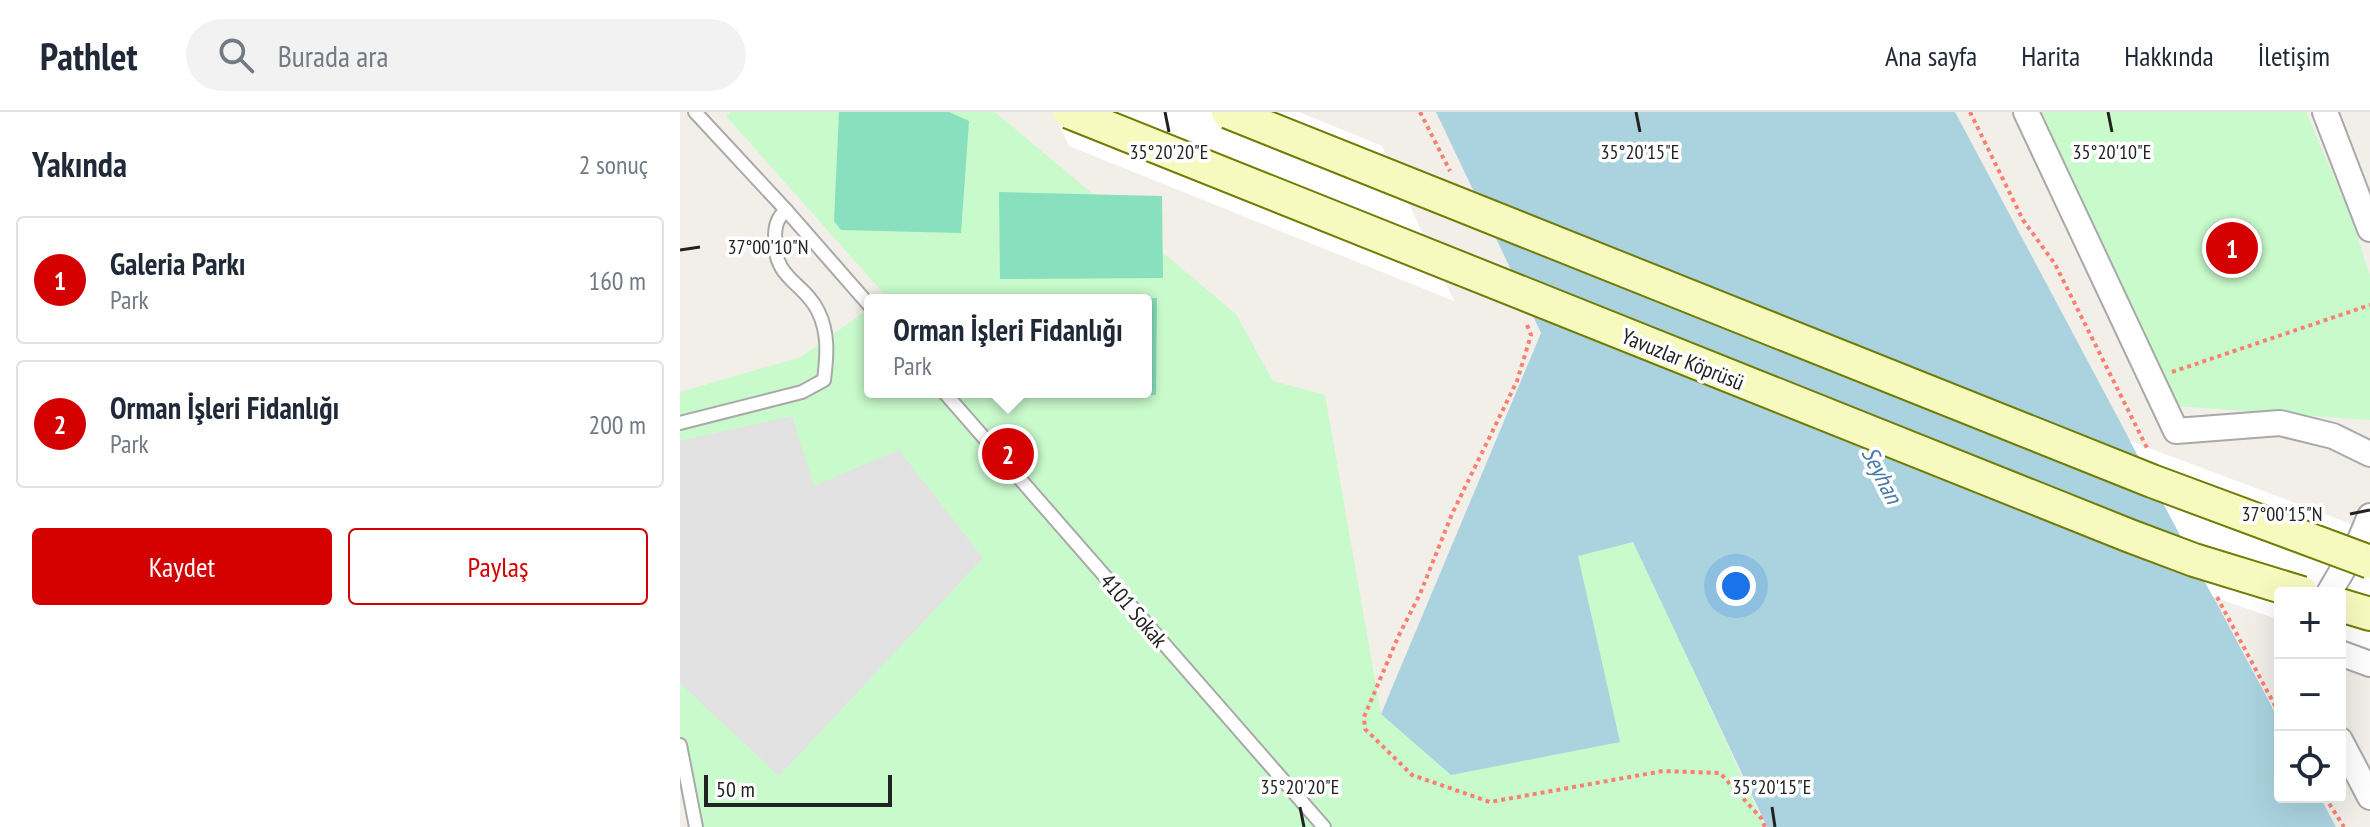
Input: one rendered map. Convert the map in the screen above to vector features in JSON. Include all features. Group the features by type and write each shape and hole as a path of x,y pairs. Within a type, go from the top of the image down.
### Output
{"main road":[{"name":"Yavuzlar Köprüsü","path":"1069,112 2130,536 2194,560 2282,587"},
{"path":"1228,112 2137,475 2367,546"},
{"path":"2346,607 2370,614"}],"street":[{"path":"2026,112 2176,431 2280,423 2333,436 2370,454"},
{"path":"2325,112 2370,229"},
{"path":"2334,587 2367,546 2370,516"},
{"path":"2346,655 2370,664"},
{"path":"2346,751 2370,797"}],"lane":[{"path":"695,112 864,299"},
{"path":"680,423 802,392 824,380 826,344 817,307 786,277 775,251 776,223 786,210"},
{"name":"4101 Sokak","path":"949,398 1324,827"},
{"path":"680,745 696,827"}],"path":[{"path":"1420,112 1452,175"},
{"path":"1970,112 2023,220 2055,264 2150,455"},
{"path":"2151,379 2370,305"},
{"path":"1525,322 1531,335 1517,381 1452,514 1420,594 1398,637 1364,717 1365,729 1412,775 1490,802 1663,771 1720,773 1761,818 1765,827"},
{"path":"2211,585 2274,704"},
{"path":"2329,803 2344,827"}],"green space":[{"path":"731,112 995,112 1236,314 1273,381 1325,395 1381,714 1578,555 1634,542 1765,827 694,827 680,757 680,392 801,357 864,312 864,398 1152,398 1152,294 884,294 726,116"},
{"path":"839,112 949,112 969,121 961,233 841,230 834,221"},
{"path":"2042,112 2306,112 2352,219 2370,276 2370,420 2176,406"},
{"path":"999,192 1162,196 1163,278 1000,279"},
{"path":"1152,298 1157,298 1156,395 1152,395"}],"shaded area":[{"path":"792,416 814,486 899,450 983,558 779,776 680,683 680,441"}],"water":[{"name":"Seyhan","path":"1436,112 1955,112 2274,711 2274,803 2323,803 2336,827 1767,827 1633,542 1578,556 1620,742 1451,775 1381,714 1541,333"}],"pier":[{"path":"1053,112 1299,112 1382,146 1454,301 1069,146"},
{"path":"2130,441 2370,531 2370,651 2346,643 2346,587 2274,587 2274,618 2213,597"}],"place":[{"name":"Galeria Parkı","path":"2232,248"},
{"name":"Orman İşleri Fidanlığı","path":"1008,454"}]}
